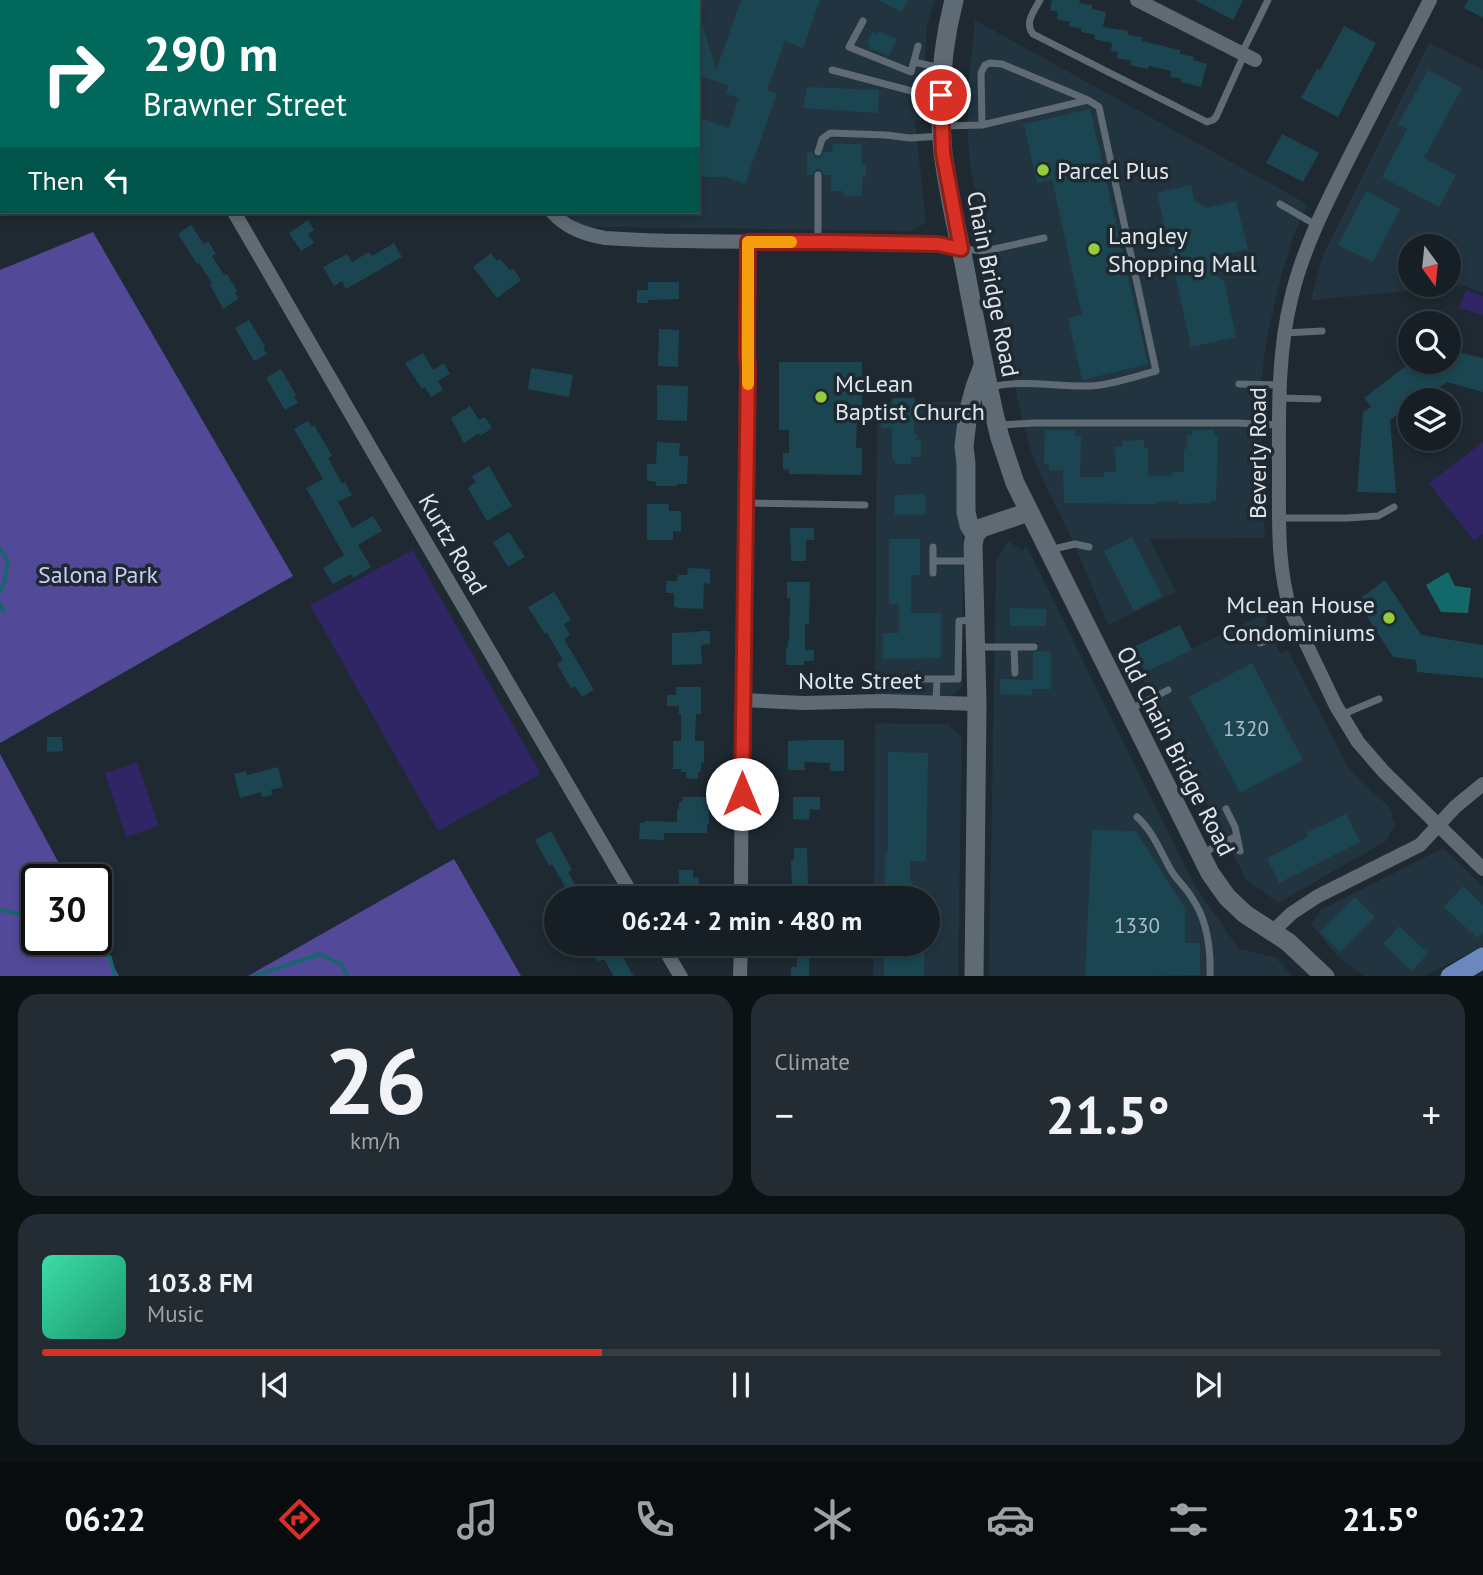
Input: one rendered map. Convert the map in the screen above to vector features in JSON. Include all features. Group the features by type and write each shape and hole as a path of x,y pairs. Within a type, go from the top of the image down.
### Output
{"main road":[{"name":"Chain Bridge Road","path":"954,0 942,68 942,131 946,172 997,426 1010,468 1029,512"},
{"path":"974,976 977,704 975,535 966,512 964,440 968,413 984,365"},
{"path":"975,535 981,528 1029,512"},
{"name":"Old Chain Bridge Road","path":"1029,512 1199,855 1215,882 1245,914 1295,948 1325,976"},
{"path":"1451,976 1483,958"}],"street":[{"path":"1137,0 1247,56"},
{"name":"Beverly Road","path":"1430,0 1316,225 1295,284 1284,333 1280,391 1281,562 1287,601 1298,629 1341,715 1358,742 1374,762 1483,869"},
{"name":"Kurtz Road","path":"235,214 627,886"},
{"path":"554,214 572,228 605,238 938,244 961,249"},
{"path":"741,886 748,242"},
{"name":"Nolte Street","path":"742,701 977,704"},
{"path":"1272,932 1292,913 1318,896 1420,845 1455,807 1483,784"},
{"path":"669,956 681,976"},
{"path":"740,976 741,956"}],"lane":[{"path":"1040,0 1028,24 1030,32 1207,122 1216,117 1247,56 1268,0"},
{"path":"863,20 849,47 911,72 918,46"},
{"path":"914,62 942,68"},
{"path":"982,125 981,73 983,67 990,63 1002,64 1099,107 1156,372 1093,386 1027,382 988,387"},
{"path":"831,70 919,93 941,95"},
{"path":"818,152 822,139 830,134 910,138 982,125 1088,100"},
{"path":"818,175 818,242"},
{"path":"1280,204 1316,225"},
{"path":"961,249 985,251 1044,238"},
{"path":"1284,333 1322,331"},
{"path":"1240,384 1318,399"},
{"path":"997,426 1029,423 1279,425"},
{"path":"746,503 866,505"},
{"path":"1279,518 1348,519 1378,516 1394,507"},
{"path":"1048,551 1075,544 1089,547"},
{"path":"933,547 933,573"},
{"path":"933,561 974,561"},
{"path":"877,679 958,679 959,621 975,620"},
{"path":"1260,643 1298,629"},
{"path":"975,647 1034,648"},
{"path":"1014,647 1015,673"},
{"path":"936,703 937,679"},
{"path":"1128,710 1168,690"},
{"path":"1341,715 1379,699"},
{"path":"1227,809 1235,827 1240,850"},
{"path":"1137,817 1146,825 1174,874 1193,898 1208,935 1210,976"},
{"path":"1199,855 1237,836"}],"shaded area":[{"path":"700,0 935,0 927,25 921,121 915,121 926,222 913,231 587,227 568,214 700,214"},
{"path":"975,20 1307,204 1282,273 1264,359 1260,403 1265,538 1150,539 1176,592 1108,625 1031,451 1019,406 970,166 968,87"},
{"path":"1429,43 1483,70 1483,293 1461,286 1461,234 1398,234 1398,292 1311,300 1323,255"},
{"path":"1466,290 1483,296 1483,315 1459,308"},
{"path":"877,402 964,402 962,687 949,697 875,695"},
{"path":"1483,442 1483,534 1474,541 1429,483"},
{"path":"1008,541 1023,551 1026,545 1193,883 1239,949 1275,957 1293,976 989,976 996,561"},
{"path":"413,550 541,774 438,831 310,605"},
{"path":"1448,572 1455,586 1471,588 1468,613 1441,612 1426,585"},
{"path":"1269,611 1265,619 1280,653 1288,650 1348,768 1390,808 1395,826 1386,841 1278,903 1246,879 1140,674"},
{"path":"875,723 948,724 962,738 958,976 873,976 874,956 940,956 940,886 874,886"},
{"path":"137,762 159,826 126,837 105,773"},
{"path":"1443,848 1483,886 1483,946 1425,976 1364,976 1337,956 1311,924 1321,910"}],"green space":[{"name":"Salona Park","path":"93,232 293,576 0,743 0,270"},
{"path":"0,754 59,864 21,864 21,955 108,955 119,976 0,976"},
{"path":"454,859 521,976 248,976"}],"building":[{"path":"741,0 820,0 803,48 785,41 767,90 777,93 745,184 725,177 700,177 700,118 729,128 739,98 726,94 729,86 704,77 700,81 700,18 716,71"},
{"path":"878,0 908,0 902,12"},
{"path":"1052,0 1080,0 1079,3 1092,5 1092,9 1106,12 1103,27 1128,31 1128,35 1142,37 1142,41 1180,50 1180,54 1207,64 1201,87 1170,77 1171,71 1130,65 1131,61 1117,58 1118,52 1111,51 1112,43 1094,39 1095,35 1081,32 1082,29 1069,26 1070,22 1057,19 1058,12 1050,10"},
{"path":"1195,0 1243,0 1233,20"},
{"path":"1468,0 1483,0 1483,18 1464,8"},
{"path":"1344,26 1376,43 1338,117 1301,98"},
{"path":"878,31 897,39 889,56 869,48 867,44 872,32 876,34"},
{"path":"1428,70 1462,88 1424,158 1456,175 1439,207 1382,177 1407,129 1398,124"},
{"path":"807,87 879,90 878,113 803,108"},
{"name":"Langley Shopping Mall","path":"1090,109 1148,364 1082,380 1068,318 1082,315 1052,179 1037,183 1024,124"},
{"path":"1282,134 1319,153 1303,182 1266,163"},
{"path":"832,144 861,144 862,165 866,165 866,177 862,177 862,196 844,196 843,191 831,191 831,175 824,175 820,169 807,175 807,152 820,158 824,152 833,152"},
{"path":"1191,185 1194,200 1206,208 1236,201 1248,249 1213,257 1217,276 1224,281 1236,337 1191,347 1157,193"},
{"path":"1366,191 1400,209 1373,262 1338,245"},
{"path":"308,220 314,230 308,234 314,243 301,251 289,233"},
{"path":"191,225 204,244 208,241 216,254 212,256 237,291 235,293 239,298 223,309 210,285 212,283 178,234"},
{"path":"394,243 402,257 346,289 342,281 334,286 323,267 347,254 352,262 369,252 372,256"},
{"path":"491,253 510,270 513,268 521,280 497,298 473,267"},
{"path":"648,282 679,282 679,299 637,303 637,290 648,290"},
{"path":"249,320 267,354 254,361 235,328"},
{"path":"659,329 679,330 678,367 658,366"},
{"path":"423,353 433,370 444,363 450,374 438,381 443,390 431,397 425,387 422,389 405,363"},
{"path":"1461,353 1483,358 1483,392 1447,382 1438,388 1398,388 1398,414 1390,420 1396,493 1357,492 1363,412 1371,407 1364,398 1398,372 1461,374"},
{"name":"McLean Baptist Church","path":"779,362 862,362 862,423 857,423 856,448 862,448 862,475 789,474 789,470 783,469 783,453 789,453 789,430 779,430"},
{"path":"531,368 573,375 569,397 528,389"},
{"path":"281,369 298,403 285,410 266,378"},
{"path":"657,385 688,386 687,421 657,420"},
{"path":"892,398 915,398 914,434 917,434 916,440 921,440 921,457 911,457 911,464 895,464 895,459 892,459 892,428 881,428 881,407 892,407"},
{"path":"470,406 479,420 485,417 492,428 464,443 451,418"},
{"path":"308,421 312,427 314,425 332,456 328,458 342,484 345,482 352,495 338,502 352,528 373,516 382,531 358,545 371,567 353,578 351,574 333,584 323,568 344,555 306,488 323,479 294,429"},
{"path":"1045,430 1075,430 1075,436 1081,436 1080,477 1104,477 1104,472 1116,472 1115,447 1122,447 1122,441 1144,440 1144,448 1148,448 1148,476 1172,476 1172,472 1184,472 1187,435 1192,435 1192,430 1214,430 1214,436 1218,436 1216,501 1179,504 1178,501 1157,504 1064,503 1063,470 1049,470 1049,464 1044,464"},
{"path":"657,442 680,443 679,456 688,456 687,484 656,486 656,482 647,481 647,464 656,464"},
{"path":"489,466 512,506 487,521 468,488 476,482 472,476"},
{"path":"925,494 926,514 895,515 894,495"},
{"path":"647,504 669,504 669,511 681,511 681,532 673,531 673,540 647,540"},
{"path":"790,528 814,528 814,540 806,540 806,561 791,561"},
{"path":"509,532 525,557 508,567 493,542"},
{"path":"1132,537 1162,596 1134,611 1104,551"},
{"path":"889,539 920,539 920,575 911,575 911,613 941,613 941,658 883,659 883,633 899,633 899,604 889,604"},
{"path":"688,568 710,569 710,584 704,583 703,609 674,607 674,593 666,593 666,581 677,581 678,575 687,575"},
{"name":"McLean House Condominiums","path":"1385,580 1421,635 1483,645 1483,678 1417,672 1416,660 1393,657 1357,601"},
{"path":"787,582 810,582 805,650 814,650 814,661 804,661 804,665 786,665 790,598 787,598"},
{"path":"554,592 571,620 564,624 570,635 564,639 594,690 582,697 575,686 571,688 557,664 563,660 528,607"},
{"path":"1010,608 1046,609 1046,626 1010,626"},
{"path":"1180,625 1192,650 1145,672 1133,647"},
{"path":"710,631 710,644 701,645 702,664 672,665 672,633"},
{"path":"1051,652 1051,689 1032,689 1032,695 1000,694 1000,679 1033,680 1033,653"},
{"path":"1252,663 1303,760 1240,793 1189,697"},
{"path":"676,687 701,687 701,714 696,714 695,741 704,741 704,763 701,763 698,779 686,778 686,772 673,769 673,741 681,741 681,714 679,706 667,706 667,695 676,695"},
{"path":"47,737 62,737 63,751 47,752"},
{"path":"844,740 844,771 830,771 830,763 804,762 805,770 788,770 788,741"},
{"path":"888,752 928,753 926,861 910,861 912,886 885,886 885,853 888,853"},
{"path":"278,767 283,787 271,790 273,795 262,797 261,792 240,798 234,774 246,771 247,775"},
{"path":"682,797 707,797 707,833 664,833 664,840 639,839 640,823 677,822 677,809"},
{"path":"793,797 820,797 820,810 810,809 809,820 793,819"},
{"path":"1346,814 1360,842 1279,883 1267,858 1308,837 1306,833"},
{"path":"1092,830 1136,831 1185,908 1185,943 1200,943 1200,975 1085,976"},
{"path":"551,831 572,870 568,872 576,886 565,886 552,864 549,866 535,840"},
{"path":"794,848 807,848 808,885 792,886 791,860 794,860"},
{"path":"679,870 693,870 693,878 699,878 699,886 679,886"},
{"path":"1463,886 1483,906 1483,932 1477,938 1444,907"},
{"path":"1355,897 1375,917 1340,952 1320,932"},
{"path":"1399,926 1428,953 1412,971 1383,944"},
{"path":"595,956 622,956 633,976 613,976 604,959 598,962"},
{"path":"797,956 809,956 809,976 791,976 791,967 797,967"},
{"path":"884,956 925,956 924,976 884,976"}],"waterway":[{"path":"0,548 8,562 0,592"},
{"path":"0,603 4,612"},
{"path":"0,910 21,915"},
{"path":"254,976 320,954 342,965 348,976"},
{"path":"106,955 110,957 115,976"}],"slow traffic":[{"path":"748,384 748,242 791,242"}],"place":[{"name":"Parcel Plus","path":"1043,170"},
{"name":"Langley Shopping Mall","path":"1094,249"},
{"name":"McLean Baptist Church","path":"821,397"},
{"name":"McLean House Condominiums","path":"1389,618"}],"route":[{"path":"742,794 748,242 938,244 961,249 943,153 941,95"}]}
